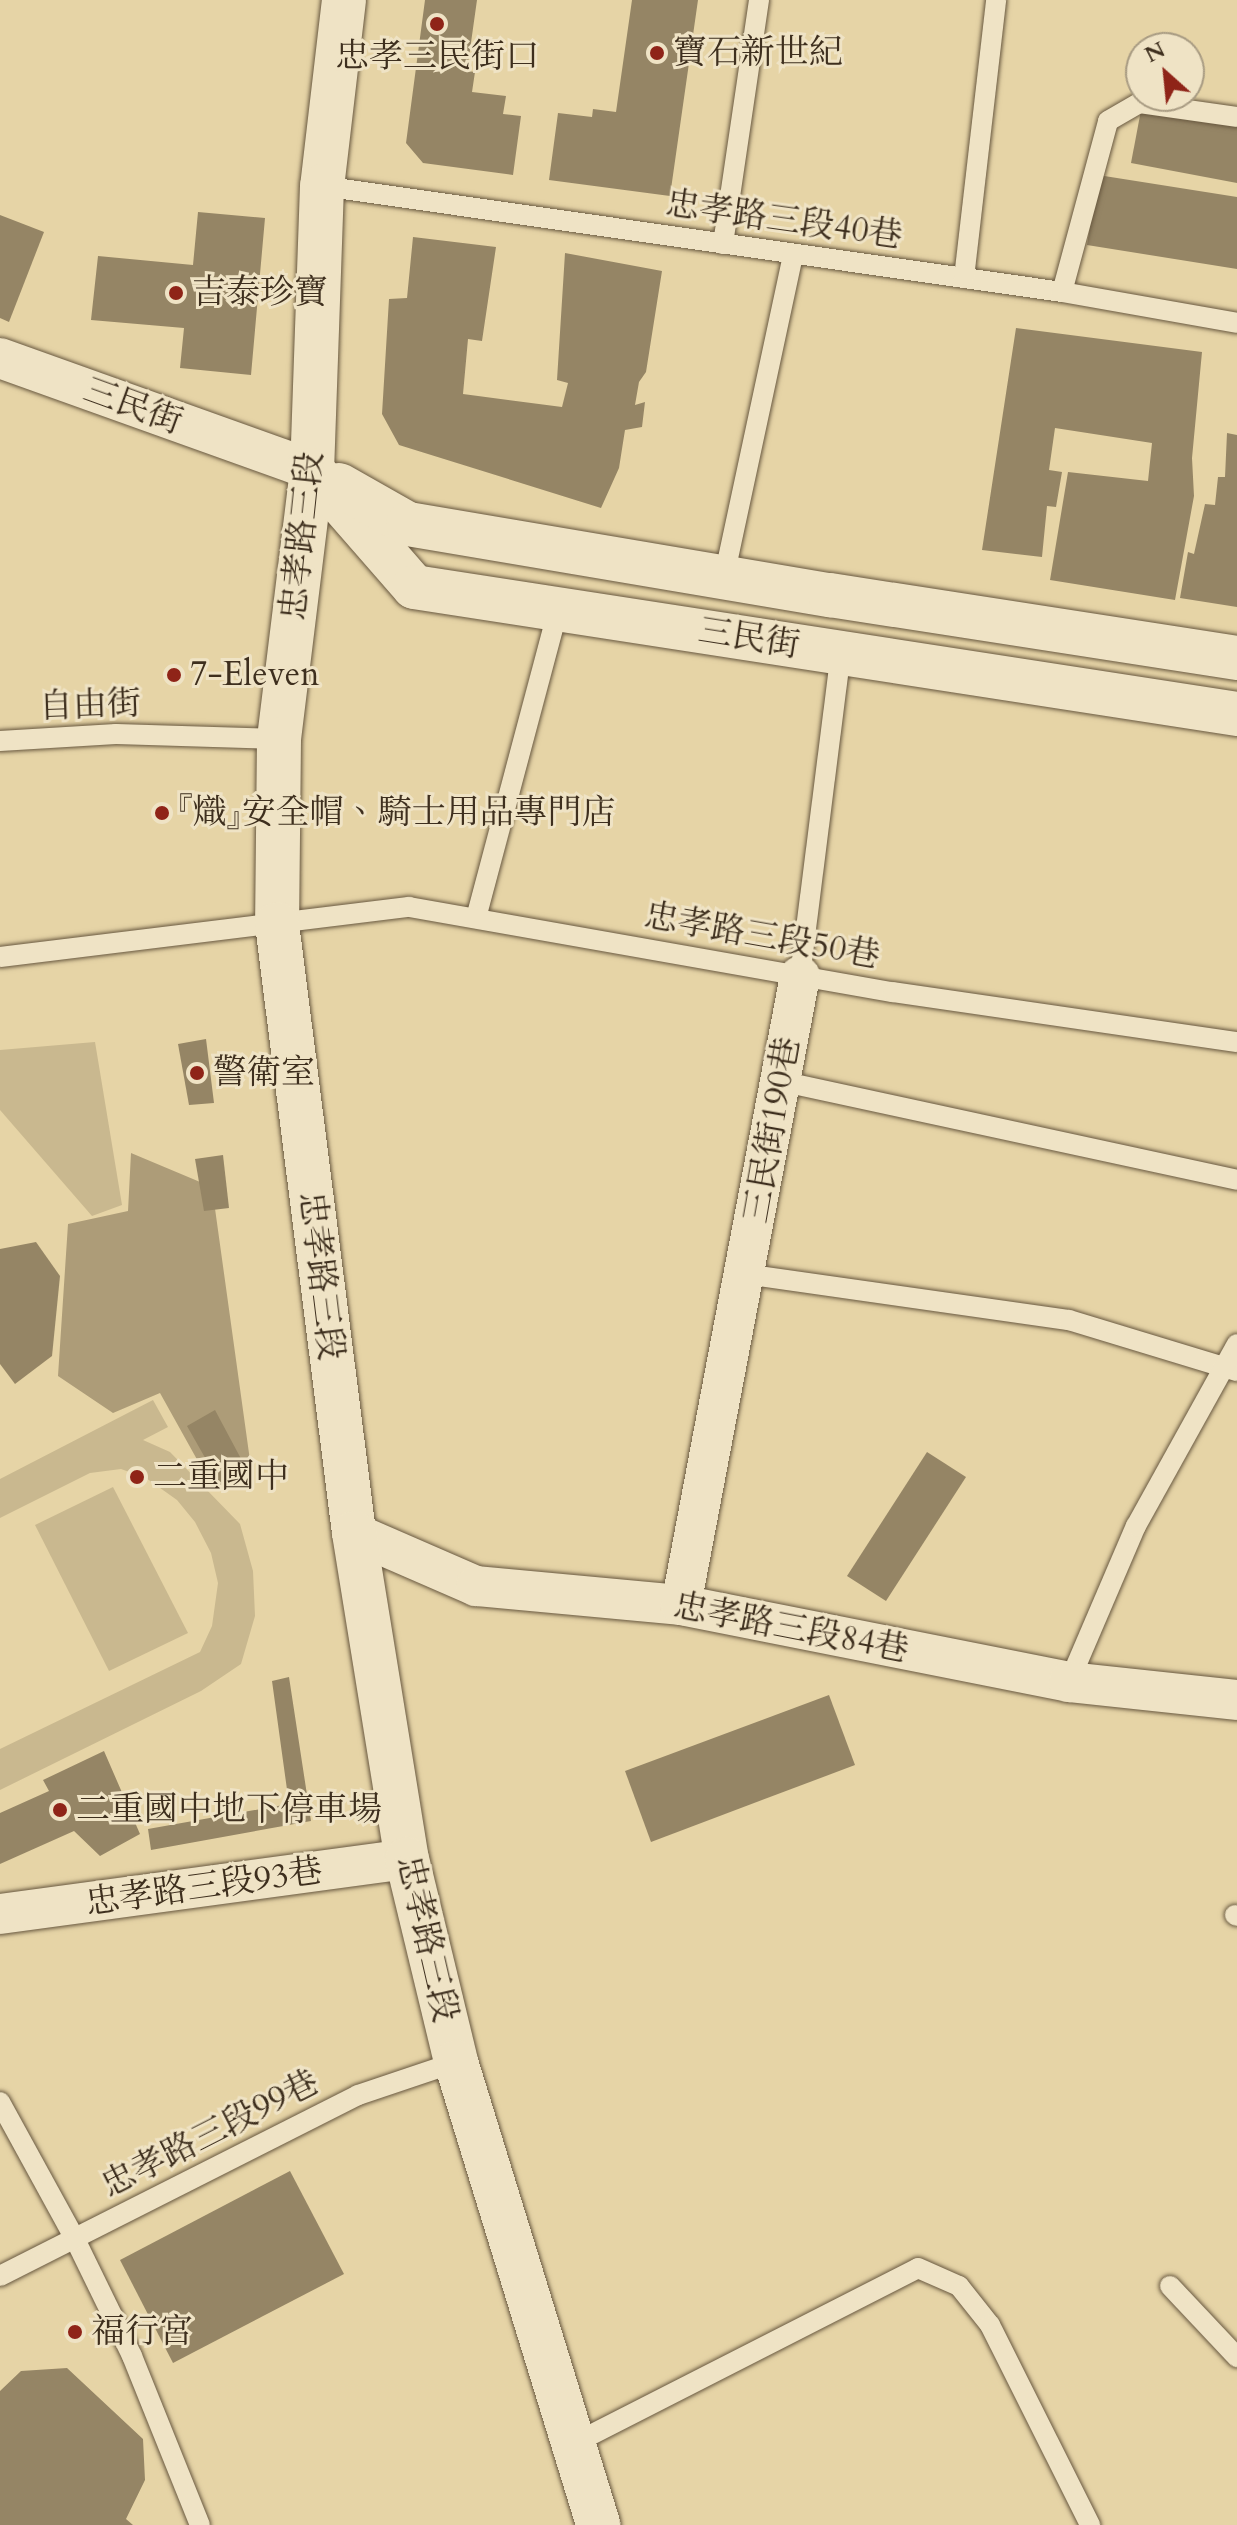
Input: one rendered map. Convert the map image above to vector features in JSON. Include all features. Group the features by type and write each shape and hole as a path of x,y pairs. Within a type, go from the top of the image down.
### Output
{"street":[{"name":"忠孝路三段","path":"344,0 322,186 312,470 279,739 277,924 354,1533 407,1859 456,2062 598,2525"},
{"name":"三民街","path":"0,358 312,470 408,524 1237,658"},
{"name":"三民街","path":"312,470 414,587 1237,714"},
{"name":"三民街190巷","path":"681,1605 800,976"},
{"name":"忠孝路三段84巷","path":"354,1533 476,1586 681,1605 1069,1682 1237,1700"},
{"name":"忠孝路三段93巷","path":"0,1914 407,1859"}],"lane":[{"path":"723,244 759,0"},
{"path":"964,278 996,0"},
{"path":"1062,292 1108,121 1139,103 1237,117"},
{"name":"忠孝路三段40巷","path":"322,186 1062,292 1237,323"},
{"path":"724,577 793,254"},
{"path":"476,918 558,609"},
{"name":"三民街190巷","path":"800,976 841,652"},
{"name":"自由街","path":"0,741 116,734 279,739"},
{"name":"忠孝路三段50巷","path":"0,957 409,907 800,976 1237,1042"},
{"path":"780,1081 1237,1180"},
{"path":"745,1274 1069,1320 1230,1370"},
{"path":"1069,1682 1136,1526 1230,1370 1237,1344"},
{"name":"忠孝路三段99巷","path":"0,2276 358,2095 456,2062"},
{"path":"0,2102 75,2239 132,2356 200,2525"},
{"path":"575,2443 918,2268 959,2286 990,2325 1090,2525"},
{"path":"1170,2286 1237,2357"}],"shaded area":[{"path":"95,1042 122,1205 92,1216 0,1110 0,1050"},
{"path":"131,1153 212,1187 253,1482 214,1490 160,1393 113,1413 58,1376 68,1224 128,1211"},
{"path":"153,1400 168,1427 143,1440 170,1452 240,1524 253,1571 255,1616 241,1664 201,1691 0,1790 0,1749 200,1652 212,1626 218,1583 211,1553 195,1522 177,1500 146,1478 121,1469 90,1473 0,1518 0,1479"},
{"path":"113,1487 188,1633 109,1671 35,1525"}],"building":[{"path":"425,0 477,0 467,71 475,72 472,92 506,96 503,114 521,116 513,175 423,163 406,143"},
{"name":"寶石新世紀","path":"632,0 698,0 670,196 549,180 558,113 592,117 593,109 616,112"},
{"path":"1141,112 1179,112 1237,123 1237,183 1131,163"},
{"path":"1098,175 1237,197 1237,269 1087,245"},
{"name":"吉泰珍寶","path":"198,212 265,218 251,375 180,368 184,328 91,320 98,256 193,265"},
{"path":"0,215 44,232 9,322 0,318"},
{"path":"413,237 496,247 482,341 468,339 463,394 562,407 568,383 557,380 565,253 662,271 646,372 639,382 635,405 645,402 642,427 625,430 619,468 601,508 399,445 382,414 389,299 407,298"},
{"path":"1016,328 1202,352 1192,458 1194,496 1175,600 1050,580 1068,472 1148,481 1152,443 1055,428 1049,470 1062,472 1056,507 1047,506 1042,557 982,550"},
{"path":"1227,433 1237,435 1237,607 1180,598 1188,552 1194,554 1205,504 1215,505 1218,477 1225,477"},
{"name":"警衛室","path":"206,1039 214,1103 189,1105 178,1044"},
{"path":"223,1155 229,1208 204,1211 195,1159"},
{"path":"36,1242 60,1276 52,1356 15,1384 0,1364 0,1249"},
{"path":"215,1410 247,1470 220,1484 187,1426"},
{"path":"927,1452 966,1477 886,1601 847,1576"},
{"path":"289,1677 311,1821 151,1850 148,1829 289,1804 272,1681"},
{"path":"829,1695 855,1765 651,1842 625,1771"},
{"path":"104,1751 140,1834 100,1856 74,1831 0,1864 0,1813 49,1791 43,1780"},
{"path":"290,2171 344,2274 173,2363 120,2260"},
{"path":"67,2368 143,2439 145,2480 126,2519 133,2525 0,2525 0,2391 21,2371"}],"place":[{"name":"忠孝三民街口","path":"437,24"},
{"name":"寶石新世紀","path":"657,53"},
{"name":"吉泰珍寶","path":"176,293"},
{"name":"7-Eleven","path":"174,675"},
{"name":"『熾』安全帽、騎士用品專門店","path":"162,813"},
{"name":"警衛室","path":"197,1073"},
{"name":"二重國中","path":"137,1477"},
{"name":"二重國中地下停車場","path":"60,1810"},
{"name":"福行宮","path":"75,2332"}]}
